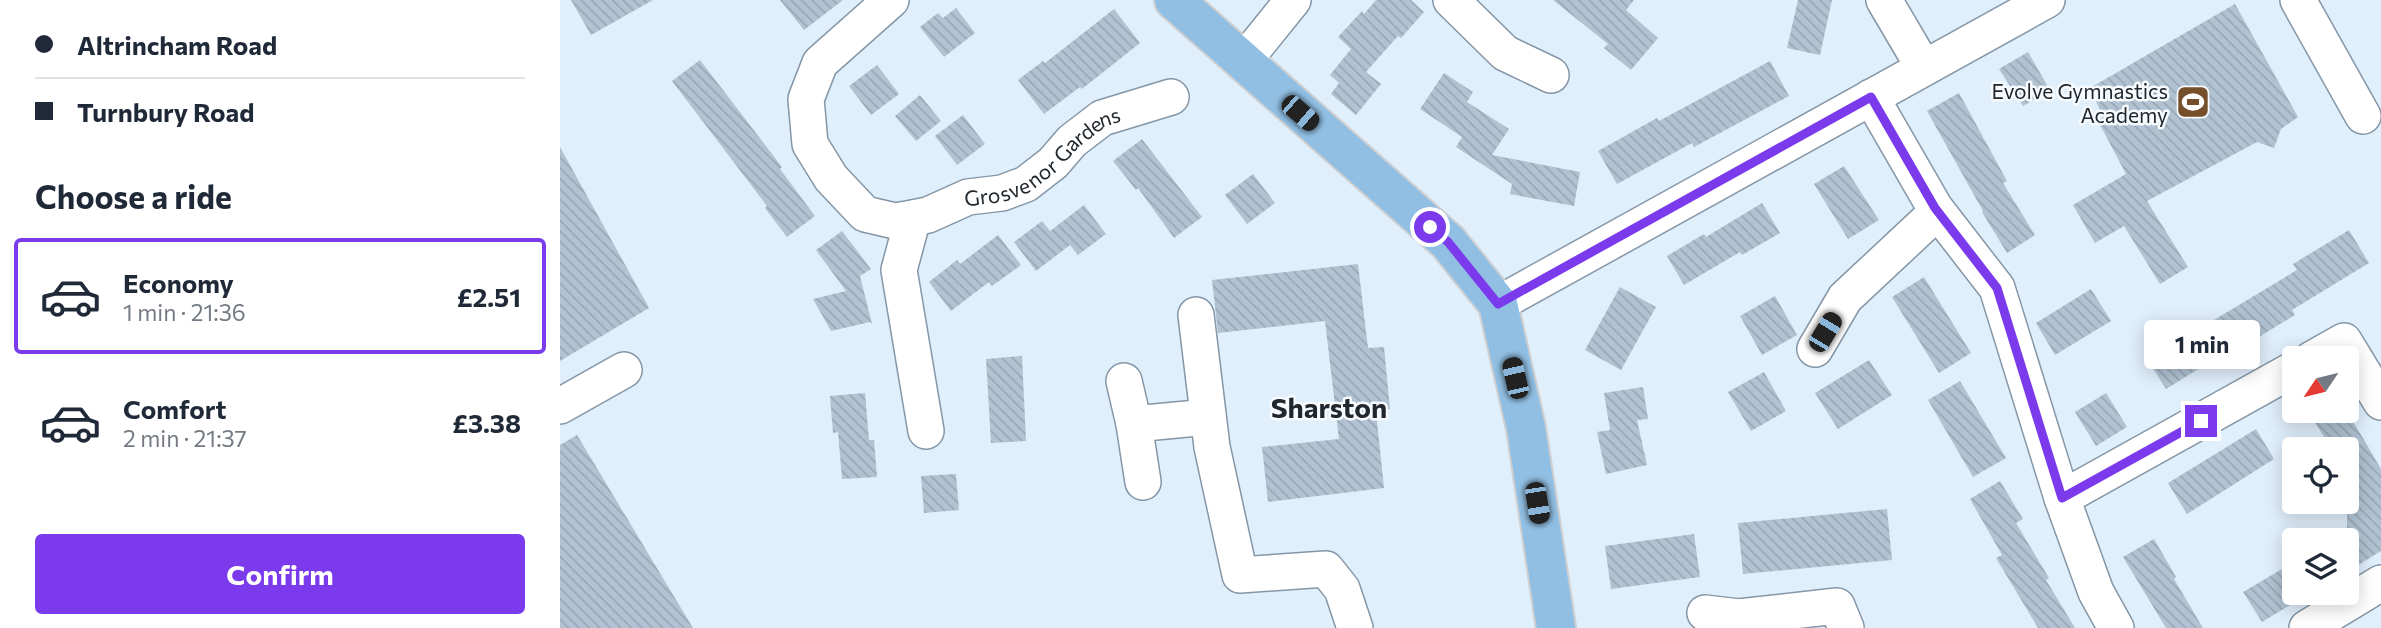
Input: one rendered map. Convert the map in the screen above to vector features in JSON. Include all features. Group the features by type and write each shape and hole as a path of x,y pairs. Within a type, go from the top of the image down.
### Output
{"main road":[{"path":"1174,0 1448,242 1498,304 1526,428 1556,628"}],"street":[{"name":"Grosvenor Gardens","path":"891,0 820,63 806,99 810,144 831,178 865,214 895,221 913,218 928,215 968,197 1002,193 1026,184 1053,163 1072,141 1102,118 1171,97"},
{"path":"1243,62 1293,0"},
{"path":"1451,0 1505,53 1551,75"},
{"path":"1884,0 1924,68"},
{"path":"1498,304 2047,0"},
{"path":"2298,0 2363,116"},
{"path":"1871,97 1937,212 1997,288 2062,498 2096,592 2116,628"},
{"path":"1815,349 1846,298 1937,212"},
{"path":"913,218 899,270 926,431"},
{"path":"1196,315 1212,447 1240,575 1326,569 1342,589 1355,628"},
{"path":"2359,366 2381,402"},
{"path":"560,406 624,370"},
{"path":"2062,498 2282,376"},
{"path":"1124,381 1143,482"},
{"path":"1134,424 1208,417"},
{"path":"2307,628 2381,583"},
{"path":"1705,612 1740,623 1846,610"}],"building":[{"path":"571,0 653,0 591,35"},
{"path":"780,0 843,0 804,30"},
{"path":"1376,0 1411,0 1424,12 1366,72 1381,84 1356,115 1331,94 1339,83 1330,75 1351,49 1338,37"},
{"path":"1553,0 1634,0 1626,10 1658,38 1631,70 1604,48 1608,44"},
{"path":"1798,0 1832,0 1820,55 1787,48"},
{"name":"Evolve Gymnastics Academy","path":"2235,4 2298,117 2281,129 2274,148 2257,142 2147,201 2188,267 2160,284 2124,226 2095,243 2073,205 2126,174 2098,121 2103,117 2090,88"},
{"path":"956,8 975,33 944,57 920,27 938,13 943,18"},
{"path":"1114,9 1140,43 1082,89 1080,87 1044,114 1018,80 1043,61 1045,63"},
{"path":"2028,52 2050,90 2023,106 1999,69"},
{"path":"700,60 782,167 780,169 815,216 787,237 765,208 767,206 672,81"},
{"path":"1770,61 1789,96 1694,147 1692,143 1617,184 1598,151"},
{"path":"877,65 899,94 871,115 849,86"},
{"path":"1444,73 1473,92 1467,102 1509,129 1492,155 1580,172 1574,206 1510,194 1512,184 1456,147 1462,137 1420,109"},
{"path":"1959,93 2007,181 2003,183 2035,235 2007,253 1927,111"},
{"path":"920,95 941,121 916,141 895,116"},
{"path":"963,115 985,144 957,165 935,136"},
{"path":"1142,139 1202,217 1174,238 1138,188 1136,190 1113,161"},
{"path":"560,147 649,308 560,361"},
{"path":"1844,166 1879,220 1848,239 1814,184"},
{"path":"1253,174 1275,203 1247,224 1225,195"},
{"path":"1762,203 1780,233 1742,255 1740,252 1684,285 1667,256 1704,234 1706,237"},
{"path":"1084,205 1106,234 1078,255 1070,245 1036,271 1014,242 1042,221 1050,231"},
{"path":"2349,230 2369,263 2292,310 2295,315 2239,349 2237,345 2166,389 2146,357 2297,270 2293,264"},
{"path":"842,231 871,269 860,276 872,324 870,322 831,331 813,299 846,291 816,250"},
{"path":"998,235 1021,265 992,286 989,282 951,311 929,282 957,260 960,264"},
{"path":"1358,264 1368,348 1384,347 1390,409 1376,411 1384,488 1268,502 1262,447 1339,439 1325,321 1218,333 1212,280"},
{"path":"1924,277 1971,353 1939,373 1892,297"},
{"path":"1620,287 1656,307 1621,370 1585,350"},
{"path":"2091,289 2111,321 2055,355 2036,323"},
{"path":"1775,296 1797,335 1762,355 1740,316"},
{"path":"1022,356 1026,441 991,443 986,359"},
{"path":"1869,360 1892,395 1838,429 1815,393"},
{"path":"1764,372 1786,411 1751,431 1728,392"},
{"path":"1960,381 2006,458 1973,477 1928,400"},
{"path":"1643,387 1648,419 1637,420 1647,465 1606,474 1597,432 1610,430 1604,393"},
{"path":"865,393 869,440 874,440 877,477 842,479 838,432 833,433 830,396"},
{"path":"2106,393 2127,427 2096,446 2075,412"},
{"path":"2316,424 2355,424 2381,469 2381,551 2359,565 2359,528 2347,528 2347,514 2359,514 2359,437 2324,437"},
{"path":"2256,429 2274,459 2187,514 2168,483"},
{"path":"577,435 693,628 560,628 560,445"},
{"path":"956,474 959,510 924,513 921,476"},
{"path":"2000,481 2023,519 2016,523 2075,628 2038,628 1996,558 2002,555 1970,499"},
{"path":"1887,509 1892,560 1743,574 1738,523"},
{"path":"1694,534 1700,577 1611,589 1605,546"},
{"path":"2154,539 2203,628 2166,628 2123,557"},
{"path":"2282,569 2282,605 2290,605 2262,622 2243,592"}],"place":[{"name":"Evolve Gymnastics Academy","path":"2193,102"}],"district":[{"name":"Sharston","path":"1329,407"}],"route":[{"path":"1430,227 1448,242 1483,282 1498,304 1871,97 1935,208 1997,288 2062,498 2201,421"}]}
